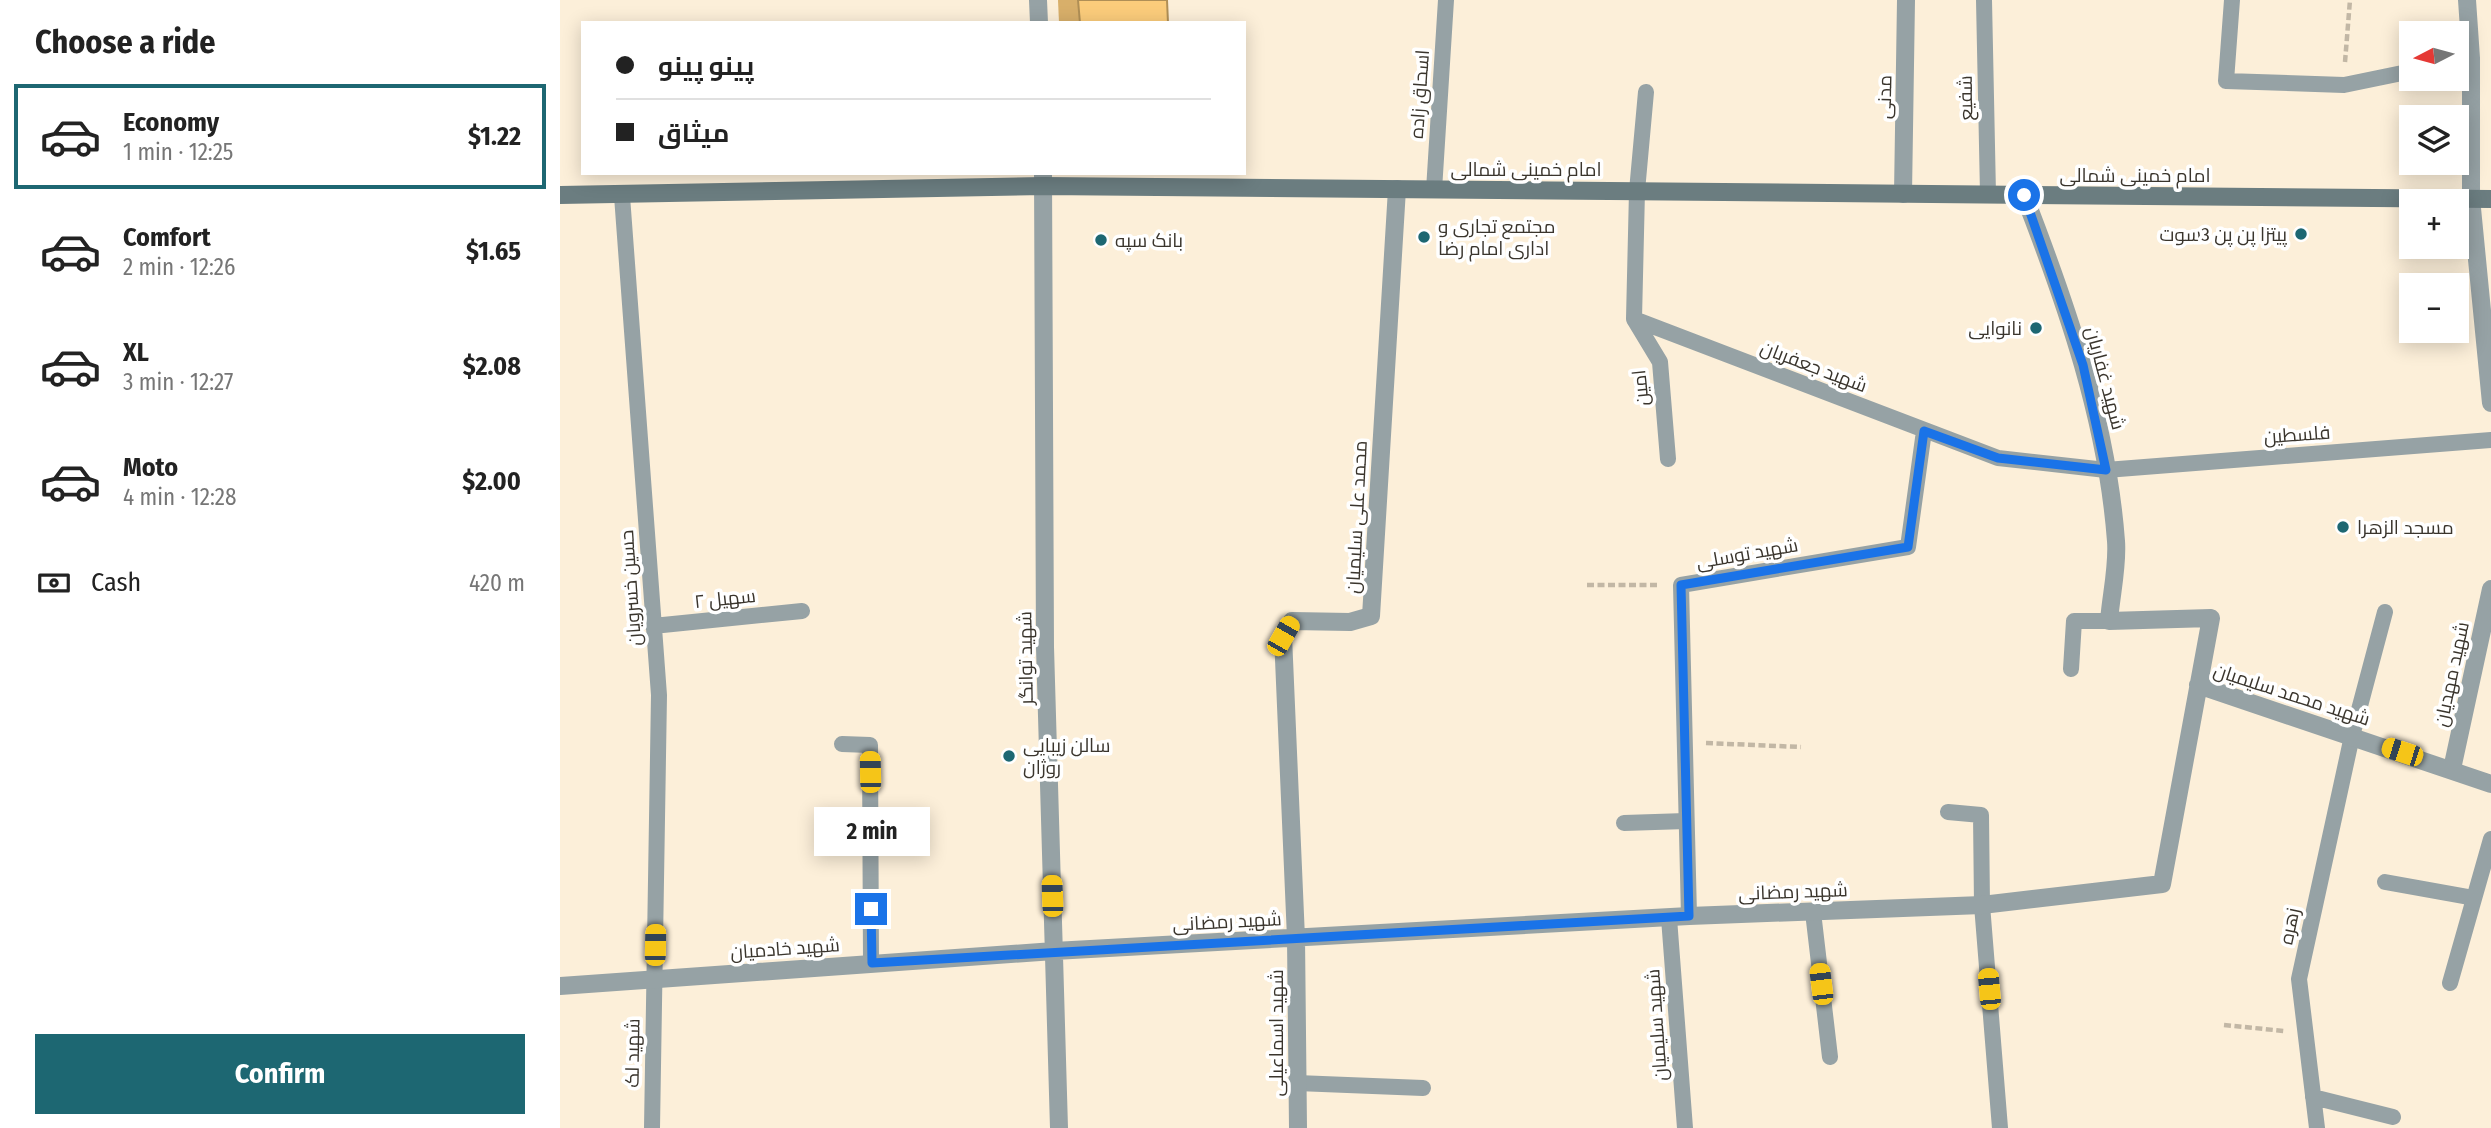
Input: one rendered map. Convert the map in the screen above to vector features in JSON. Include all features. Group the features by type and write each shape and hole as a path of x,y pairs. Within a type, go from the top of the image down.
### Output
{"main road":[{"name":"امام خمینی شمالی","path":"560,195 622,196 1043,180 1434,190 2491,198"}],"street":[{"path":"1038,0 1039,21"},
{"name":"مدنی","path":"1903,194 1906,0"},
{"path":"2466,21 2467,0"},
{"path":"2466,91 2471,198 2490,392"},
{"name":"شهید توانگر","path":"1043,180 1045,647 1059,1128"},
{"name":"محمد علی سلیمیان","path":"1297,938 1283,636 1292,621 1350,622 1371,616 1397,189"},
{"name":"شهید غفاریان","path":"2024,195 2083,365 2106,470 2116,543 2109,621"},
{"name":"شهید مهدیان","path":"2452,769 2491,589"},
{"name":"شهید رمضانی","path":"1054,951 1689,916 1982,905 2162,884 2211,618 2109,621"},
{"name":"شهید محمد سلیمیان","path":"2198,685 2491,783"},
{"name":"شهید اسماعیلی","path":"1297,938 1297,1128"},
{"name":"شهید خادمیان","path":"560,986 1054,951"}],"lane":[{"name":"اسحاق زاده","path":"1434,190 1446,0"},
{"name":"شفیع","path":"1984,0 1988,194"},
{"path":"2232,0 2226,81 2344,85 2399,74"},
{"path":"1634,320 1637,191 1646,92"},
{"name":"حسین خسرویان","path":"622,196 629,258 659,695 654,978"},
{"name":"شهید جعفریان","path":"1634,320 1998,458 2106,470"},
{"name":"امین","path":"1634,320 1660,362 1668,459"},
{"name":"شهید توسلی","path":"1689,916 1681,585 1908,547 1924,431"},
{"name":"فلسطین","path":"2106,470 2491,440"},
{"name":"سهیل ۲","path":"653,626 802,611"},
{"name":"زهره","path":"2317,1128 2299,979 2352,736 2385,612"},
{"path":"2071,669 2074,621 2109,621"},
{"path":"842,744 870,745 872,963"},
{"path":"1948,812 1982,815 1982,905 2000,1128"},
{"path":"1624,823 1686,821"},
{"path":"2451,983 2491,839"},
{"path":"2385,882 2474,898"},
{"path":"1813,912 1830,1057"},
{"name":"شهید سلیمیان","path":"1669,918 1685,1128"},
{"name":"شهید لک","path":"652,1128 654,978"},
{"path":"1297,1083 1423,1088"},
{"path":"2313,1097 2393,1117"}],"path":[{"path":"2344,85 2350,0"},
{"path":"1587,585 1681,585"},
{"path":"1684,742 1801,747"},
{"path":"2224,1025 2305,1034"}],"building":[{"path":"1078,0 1167,0 1168,21 1080,21"}],"place":[{"name":"پیتزا پن پن 3سوت","path":"2301,234"},
{"name":"مجتمع تجاری و اداری امام رضا","path":"1424,237"},
{"name":"بانک سپه","path":"1101,240"},
{"name":"نانوایی","path":"2036,328"},
{"name":"مسجد الزهرا","path":"2343,527"},
{"name":"سالن زیبایی روژان","path":"1009,756"}],"route":[{"path":"871,909 872,963 1689,916 1681,585 1908,547 1924,431 1998,458 2106,470 2103,444 2083,365 2049,259 2024,195"}]}
